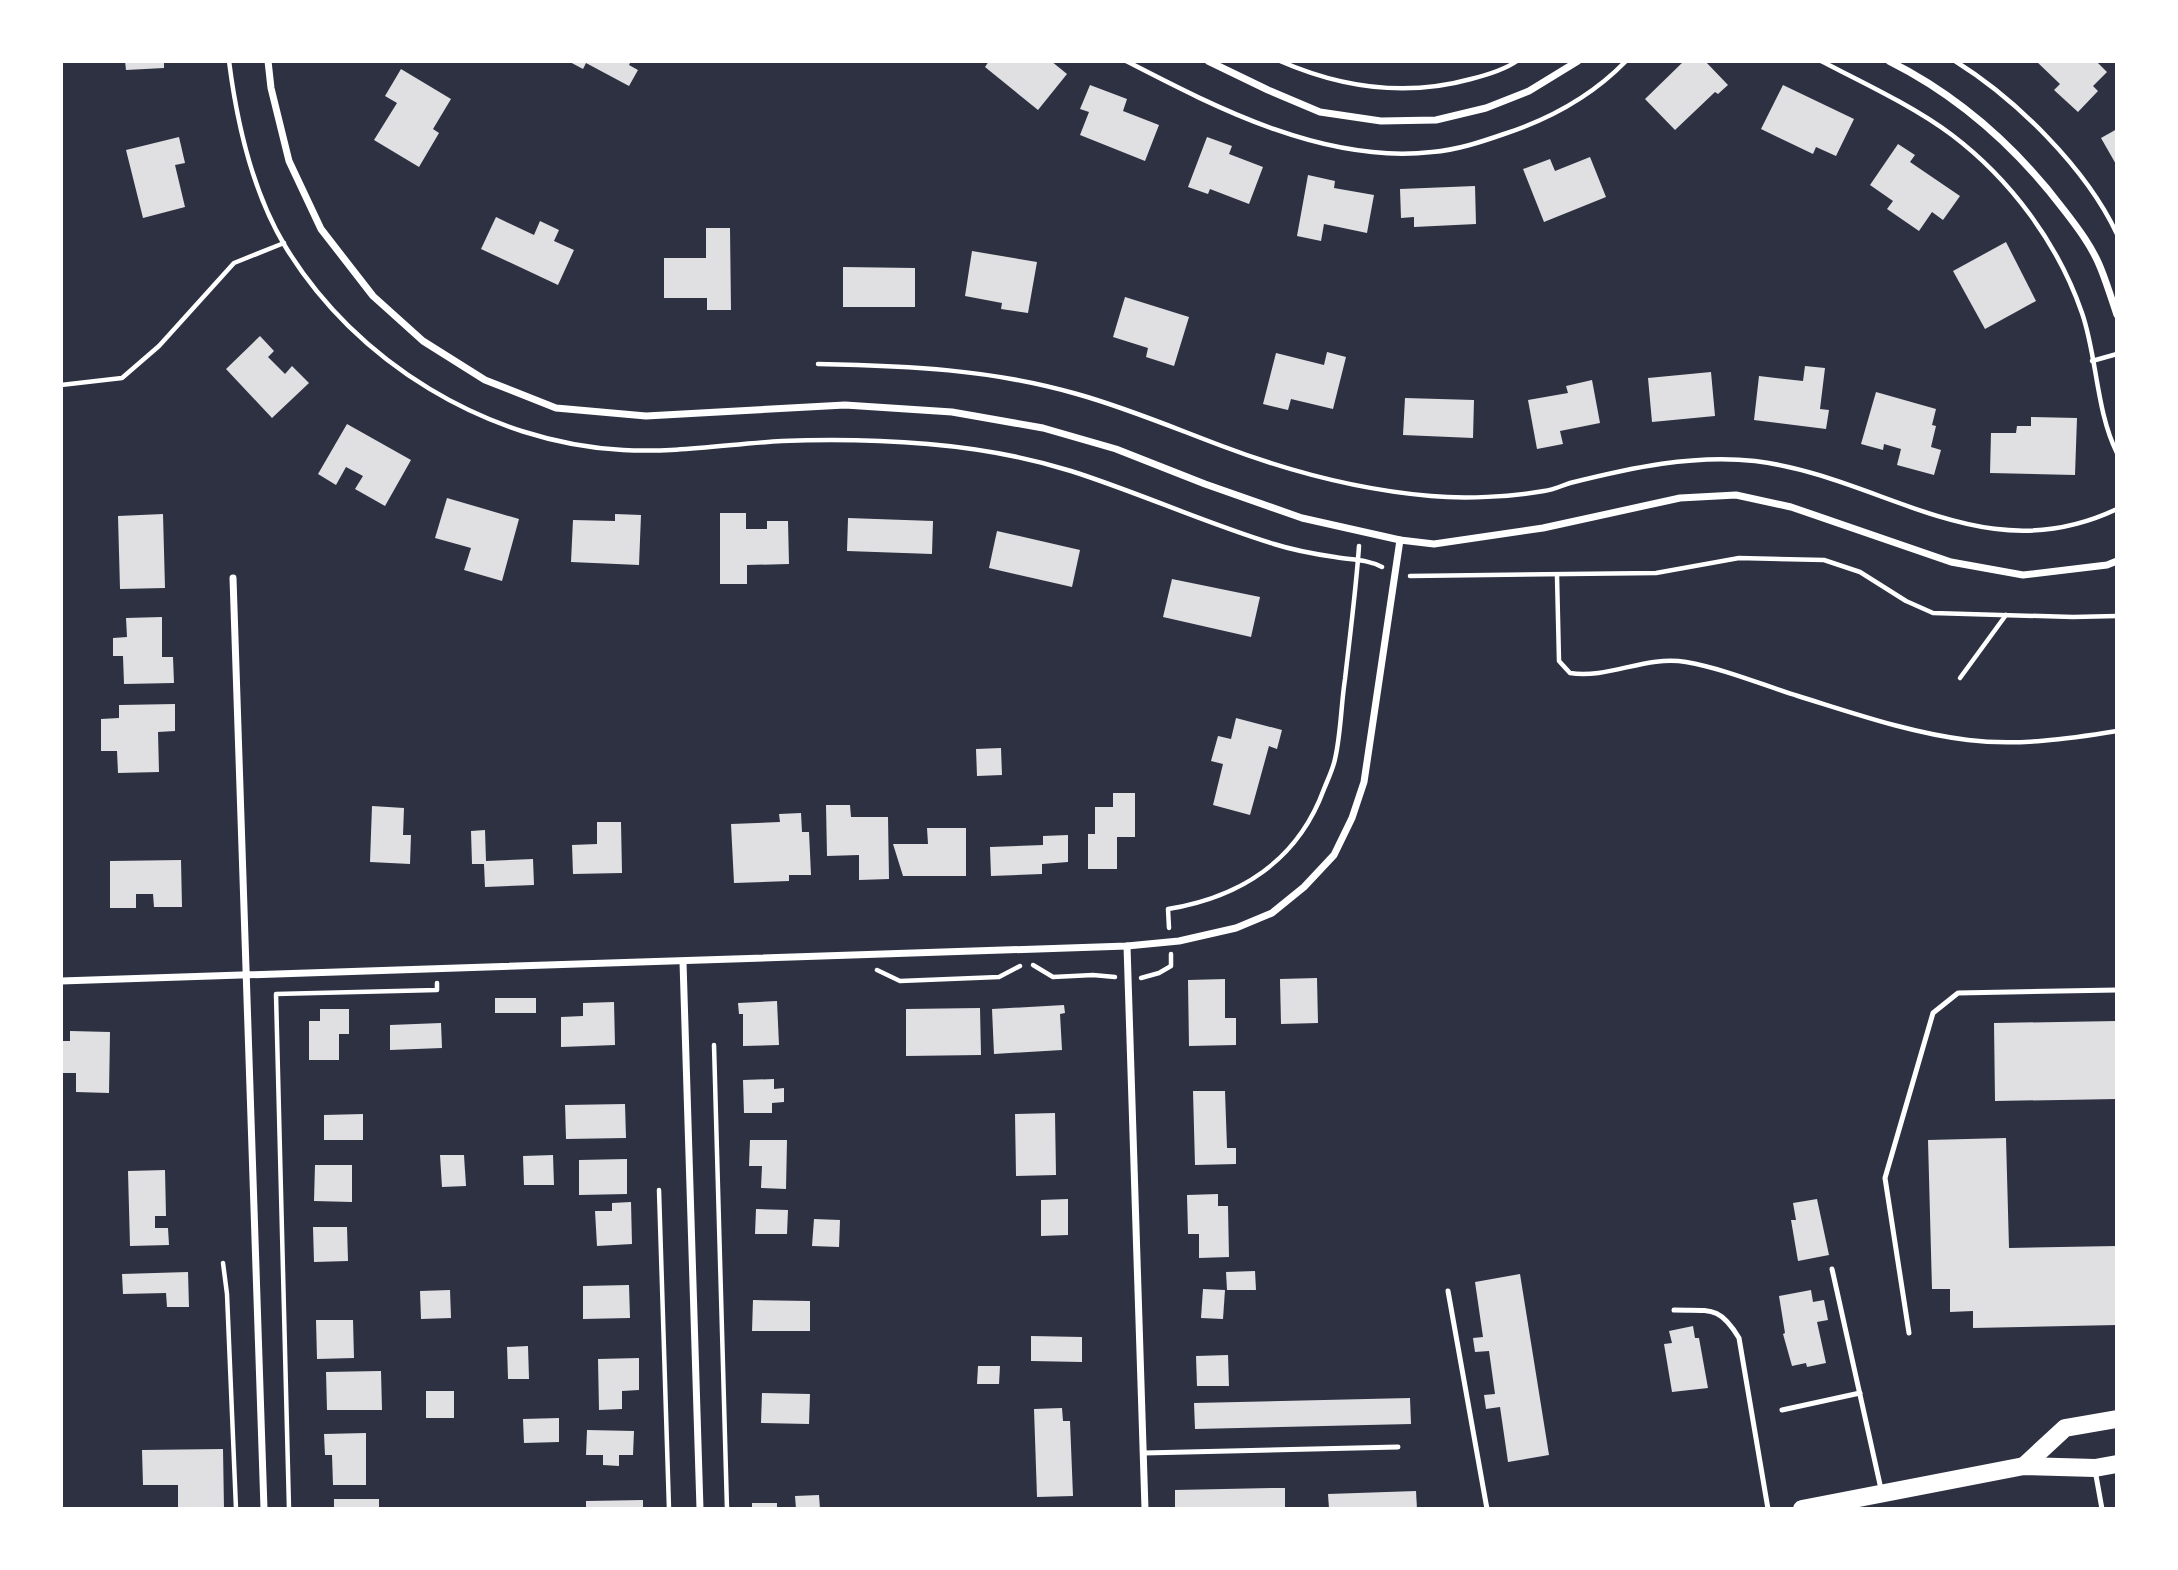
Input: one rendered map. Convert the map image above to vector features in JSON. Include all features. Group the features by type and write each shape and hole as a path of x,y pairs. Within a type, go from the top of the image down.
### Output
{"main road":[{"path":"2024,1466 2065,1428 2117,1419"},
{"path":"1810,1508 2024,1466 2095,1468 2117,1464"}],"street":[{"path":"268,61 271,88 289,161 321,229 373,296 423,341 485,380 556,408 646,416 845,405 952,412 1043,428 1116,449 1302,518 1400,540 1434,544 1543,527 1680,498 1736,495 1790,507 1951,562 2023,575 2107,565 2117,561"},
{"path":"1208,61 1320,112 1381,121 1436,120 1486,108 1529,91 1578,61"},
{"path":"1889,61 1911,72 1958,104 2000,137 2038,175 2076,225 2101,267 2117,315"},
{"path":"61,981 1127,946 1171,942 1236,928 1272,913 1304,887 1334,855 1352,818 1364,782 1400,540"},
{"path":"233,578 264,1509"},
{"path":"1127,946 1145,1509"},
{"path":"683,962 700,1509"}],"lane":[{"path":"1909,1334 1885,1178 1933,1013 1958,993 2117,990"},
{"path":"1832,1269 1882,1492"},
{"path":"1448,1291 1487,1509"},
{"path":"1674,1310 1710,1311 1727,1319 1739,1339 1768,1509"},
{"path":"1782,1410 1860,1393"},
{"path":"1144,1453 1398,1447"},
{"path":"2095,1468 2102,1509"}],"path":[{"path":"229,61 238,121 261,193 284,243 328,304 374,349 418,382 471,411 524,431 577,445 623,450 841,440 930,444 1010,456 1068,470 1135,493 1212,525 1279,545 1372,562 1394,574 1558,576 1656,573 1739,558 1824,560 1860,572 1906,601 1933,613 2117,616"},
{"path":"1280,61 1309,74 1356,86 1412,89 1483,76 1517,61"},
{"path":"1821,61 1950,133 2007,185 2048,243 2073,289 2086,327 2112,444 2117,453"},
{"path":"1955,61 2028,118 2084,182 2117,234"},
{"path":"61,385 122,377 159,346 234,262 284,243"},
{"path":"2092,361 2117,354"},
{"path":"818,364 918,366 964,370 1045,386 1134,411 1224,447 1286,467 1329,479 1432,496 1548,491 1659,463 1719,459 1753,461 1797,469 1979,528 2045,531 2076,526 2117,509"},
{"path":"873,967 900,981 999,978 1027,961 1053,978 1093,975 1128,978 1150,976 1171,966 1168,909 1192,905 1231,891 1256,877 1294,843 1315,814 1335,760 1360,531"},
{"path":"1558,576 1559,661 1570,673 1598,674 1649,663 1682,661 1729,672 1859,715 1928,733 1970,740 2064,740 2117,731"},
{"path":"1960,678 2006,615"},
{"path":"289,1509 276,994 437,990 437,978"},
{"path":"714,1045 727,1509"},
{"path":"659,1191 669,1509"},
{"path":"223,1264 230,1348 236,1509"}],"building":[{"path":"125,61 164,61 164,68 126,70"},
{"path":"568,61 631,61 629,65 638,70 629,86 586,63 583,69"},
{"path":"989,61 1051,61 1067,74 1038,110 985,67"},
{"path":"1684,61 1705,61 1728,85 1718,94 1715,92 1675,130 1645,99"},
{"path":"2036,61 2096,61 2107,72 2093,86 2098,91 2078,112 2054,90 2060,84"},
{"path":"401,69 451,99 433,129 439,133 419,167 374,140 397,103 385,96"},
{"path":"1090,85 1127,99 1123,111 1159,125 1145,161 1080,135 1089,112 1080,109"},
{"path":"1783,85 1854,119 1836,156 1816,147 1813,154 1761,129"},
{"path":"2117,129 2117,166 2101,138"},
{"path":"179,137 185,163 175,165 185,207 143,218 126,150"},
{"path":"1207,137 1232,146 1229,154 1263,167 1249,204 1210,189 1208,194 1188,187"},
{"path":"1898,144 1915,155 1910,162 1960,196 1943,220 1932,212 1919,231 1887,209 1893,201 1870,185"},
{"path":"1590,157 1606,197 1544,222 1523,169 1550,159 1555,171"},
{"path":"1308,175 1335,181 1334,188 1374,195 1367,233 1324,224 1321,241 1297,236"},
{"path":"1475,186 1476,224 1414,227 1414,217 1401,218 1400,189"},
{"path":"496,217 534,235 540,221 559,230 554,241 574,250 558,285 481,249"},
{"path":"706,228 730,228 731,310 707,310 707,298 664,298 664,258 706,258"},
{"path":"2006,242 2036,301 1985,329 1953,271"},
{"path":"972,251 1037,262 1028,313 1001,309 1002,303 965,296"},
{"path":"843,267 915,268 915,307 843,307"},
{"path":"1125,297 1189,317 1174,366 1146,357 1148,348 1113,337"},
{"path":"260,336 274,351 268,357 285,374 292,366 309,383 272,418 226,369"},
{"path":"1327,352 1346,357 1333,409 1291,399 1288,410 1263,404 1276,353 1324,365"},
{"path":"1805,366 1825,368 1820,409 1829,410 1826,429 1754,420 1759,376 1803,381"},
{"path":"1711,372 1715,416 1652,422 1648,378"},
{"path":"1592,380 1600,423 1560,431 1563,444 1537,449 1528,400 1568,393 1566,386"},
{"path":"1876,392 1936,409 1932,425 1936,426 1931,447 1941,450 1934,475 1897,465 1901,449 1884,444 1883,450 1861,444"},
{"path":"1405,398 1474,400 1473,438 1403,435"},
{"path":"2031,417 2077,418 2075,475 1990,473 1991,433 2016,433 2017,426 2031,426"},
{"path":"347,424 411,460 385,506 355,489 363,476 346,467 336,485 318,474"},
{"path":"447,498 519,519 502,581 464,570 471,548 435,538"},
{"path":"720,513 746,513 746,529 767,529 767,521 788,521 789,564 747,565 747,584 720,584"},
{"path":"163,514 165,588 120,589 118,516"},
{"path":"615,514 641,515 639,565 571,562 573,520 615,521"},
{"path":"848,518 933,521 932,554 847,551"},
{"path":"997,531 1080,550 1072,587 989,568"},
{"path":"1172,579 1260,597 1251,637 1163,617"},
{"path":"162,617 162,657 173,657 174,683 124,684 123,656 113,656 113,638 127,637 126,618"},
{"path":"175,704 175,731 158,732 159,772 118,773 117,751 101,751 101,719 119,718 119,705"},
{"path":"1236,718 1282,730 1277,749 1269,746 1250,815 1213,805 1223,764 1211,761 1218,736 1231,739"},
{"path":"1001,748 1002,775 977,776 976,749"},
{"path":"1113,793 1135,793 1135,837 1117,837 1117,869 1088,869 1088,834 1095,834 1095,807 1113,807"},
{"path":"826,805 850,805 851,817 888,817 889,879 859,880 859,855 827,856"},
{"path":"372,806 404,808 403,835 411,835 410,864 370,862"},
{"path":"801,813 802,832 809,832 811,875 789,875 789,881 734,883 731,824 780,822 779,814"},
{"path":"597,822 621,822 622,873 573,874 572,845 597,844"},
{"path":"927,828 966,828 966,876 903,876 893,844 928,844"},
{"path":"485,830 486,861 533,859 534,885 485,887 484,864 472,864 471,831"},
{"path":"1068,835 1068,862 1042,864 1042,874 991,876 990,847 1043,845 1043,836"},
{"path":"181,860 182,907 154,907 153,894 136,894 136,908 110,908 110,861"},
{"path":"1317,978 1318,1023 1281,1024 1280,979"},
{"path":"1225,979 1225,1018 1236,1018 1236,1045 1189,1046 1188,980"},
{"path":"495,998 536,998 536,1013 495,1013"},
{"path":"777,1001 779,1045 743,1046 743,1014 739,1014 738,1003"},
{"path":"614,1002 615,1045 561,1047 561,1017 583,1016 583,1003"},
{"path":"1064,1005 1065,1013 1060,1014 1062,1050 994,1054 992,1009"},
{"path":"980,1008 981,1055 906,1056 906,1009"},
{"path":"320,1009 349,1009 349,1034 339,1034 339,1060 309,1060 309,1021 320,1021"},
{"path":"2117,1021 2117,1099 1995,1101 1994,1023"},
{"path":"441,1023 442,1048 390,1050 390,1025"},
{"path":"70,1031 110,1032 109,1093 76,1092 76,1073 61,1073 61,1041 70,1041"},
{"path":"774,1079 774,1089 784,1088 784,1102 772,1103 772,1113 744,1113 743,1080"},
{"path":"1193,1091 1225,1091 1227,1148 1236,1148 1236,1164 1195,1165"},
{"path":"625,1104 626,1138 566,1139 565,1105"},
{"path":"1055,1113 1056,1175 1016,1176 1015,1114"},
{"path":"363,1114 363,1140 324,1140 324,1115"},
{"path":"2006,1138 2009,1248 2117,1246 2117,1325 1973,1328 1973,1311 1950,1312 1950,1289 1932,1289 1928,1140"},
{"path":"750,1140 787,1140 786,1189 761,1188 762,1166 749,1166"},
{"path":"440,1155 464,1155 466,1186 442,1187"},
{"path":"553,1155 554,1185 524,1185 523,1156"},
{"path":"627,1159 627,1194 579,1195 579,1160"},
{"path":"315,1165 352,1165 352,1202 314,1201"},
{"path":"165,1170 166,1216 155,1216 155,1228 168,1228 169,1245 130,1246 128,1171"},
{"path":"1218,1194 1218,1206 1228,1206 1229,1257 1199,1258 1199,1234 1188,1234 1187,1195"},
{"path":"1068,1199 1068,1235 1041,1236 1041,1200"},
{"path":"1817,1199 1829,1255 1798,1261 1791,1220 1796,1220 1793,1203"},
{"path":"631,1202 632,1244 597,1246 595,1211 612,1211 612,1203"},
{"path":"756,1209 788,1210 787,1234 755,1234"},
{"path":"814,1219 840,1220 839,1247 812,1246"},
{"path":"313,1227 347,1227 348,1261 314,1262"},
{"path":"1255,1271 1256,1290 1227,1290 1226,1272"},
{"path":"188,1272 189,1307 167,1307 166,1293 123,1294 122,1274"},
{"path":"1520,1274 1549,1455 1508,1462 1500,1407 1486,1409 1484,1395 1495,1394 1489,1351 1475,1352 1473,1338 1483,1337 1475,1282"},
{"path":"629,1285 630,1318 583,1319 583,1286"},
{"path":"1203,1289 1225,1290 1223,1319 1201,1318"},
{"path":"450,1290 451,1318 421,1319 420,1291"},
{"path":"1811,1290 1813,1302 1824,1300 1828,1320 1817,1322 1826,1363 1807,1367 1806,1363 1792,1366 1783,1334 1779,1296"},
{"path":"753,1300 810,1301 810,1331 752,1331"},
{"path":"316,1320 353,1320 354,1358 317,1359"},
{"path":"1693,1326 1695,1338 1699,1338 1708,1388 1672,1392 1664,1344 1672,1343 1669,1331"},
{"path":"1031,1336 1082,1337 1082,1362 1031,1361"},
{"path":"528,1346 529,1379 508,1379 507,1347"},
{"path":"1228,1355 1229,1386 1197,1386 1196,1356"},
{"path":"639,1358 639,1390 622,1391 622,1409 599,1410 598,1359"},
{"path":"978,1366 1000,1366 999,1384 977,1384"},
{"path":"381,1371 382,1410 327,1410 326,1372"},
{"path":"426,1391 454,1391 454,1418 426,1418"},
{"path":"762,1393 810,1394 809,1424 761,1423"},
{"path":"1410,1398 1411,1424 1195,1429 1194,1403"},
{"path":"1062,1408 1063,1421 1070,1421 1073,1496 1037,1497 1034,1409"},
{"path":"559,1418 559,1442 524,1443 523,1419"},
{"path":"587,1430 634,1431 633,1455 619,1455 619,1466 603,1465 603,1455 586,1455"},
{"path":"366,1433 366,1485 333,1485 332,1455 325,1455 324,1434"},
{"path":"223,1449 224,1509 178,1509 178,1485 143,1485 142,1450"},
{"path":"1285,1488 1285,1509 1175,1509 1175,1490"},
{"path":"1416,1491 1417,1509 1329,1509 1328,1494"},
{"path":"819,1495 820,1509 796,1509 795,1496"},
{"path":"334,1499 379,1499 379,1509 334,1509"},
{"path":"643,1500 643,1509 586,1509 586,1501"},
{"path":"752,1503 777,1503 777,1509 752,1509"}]}
